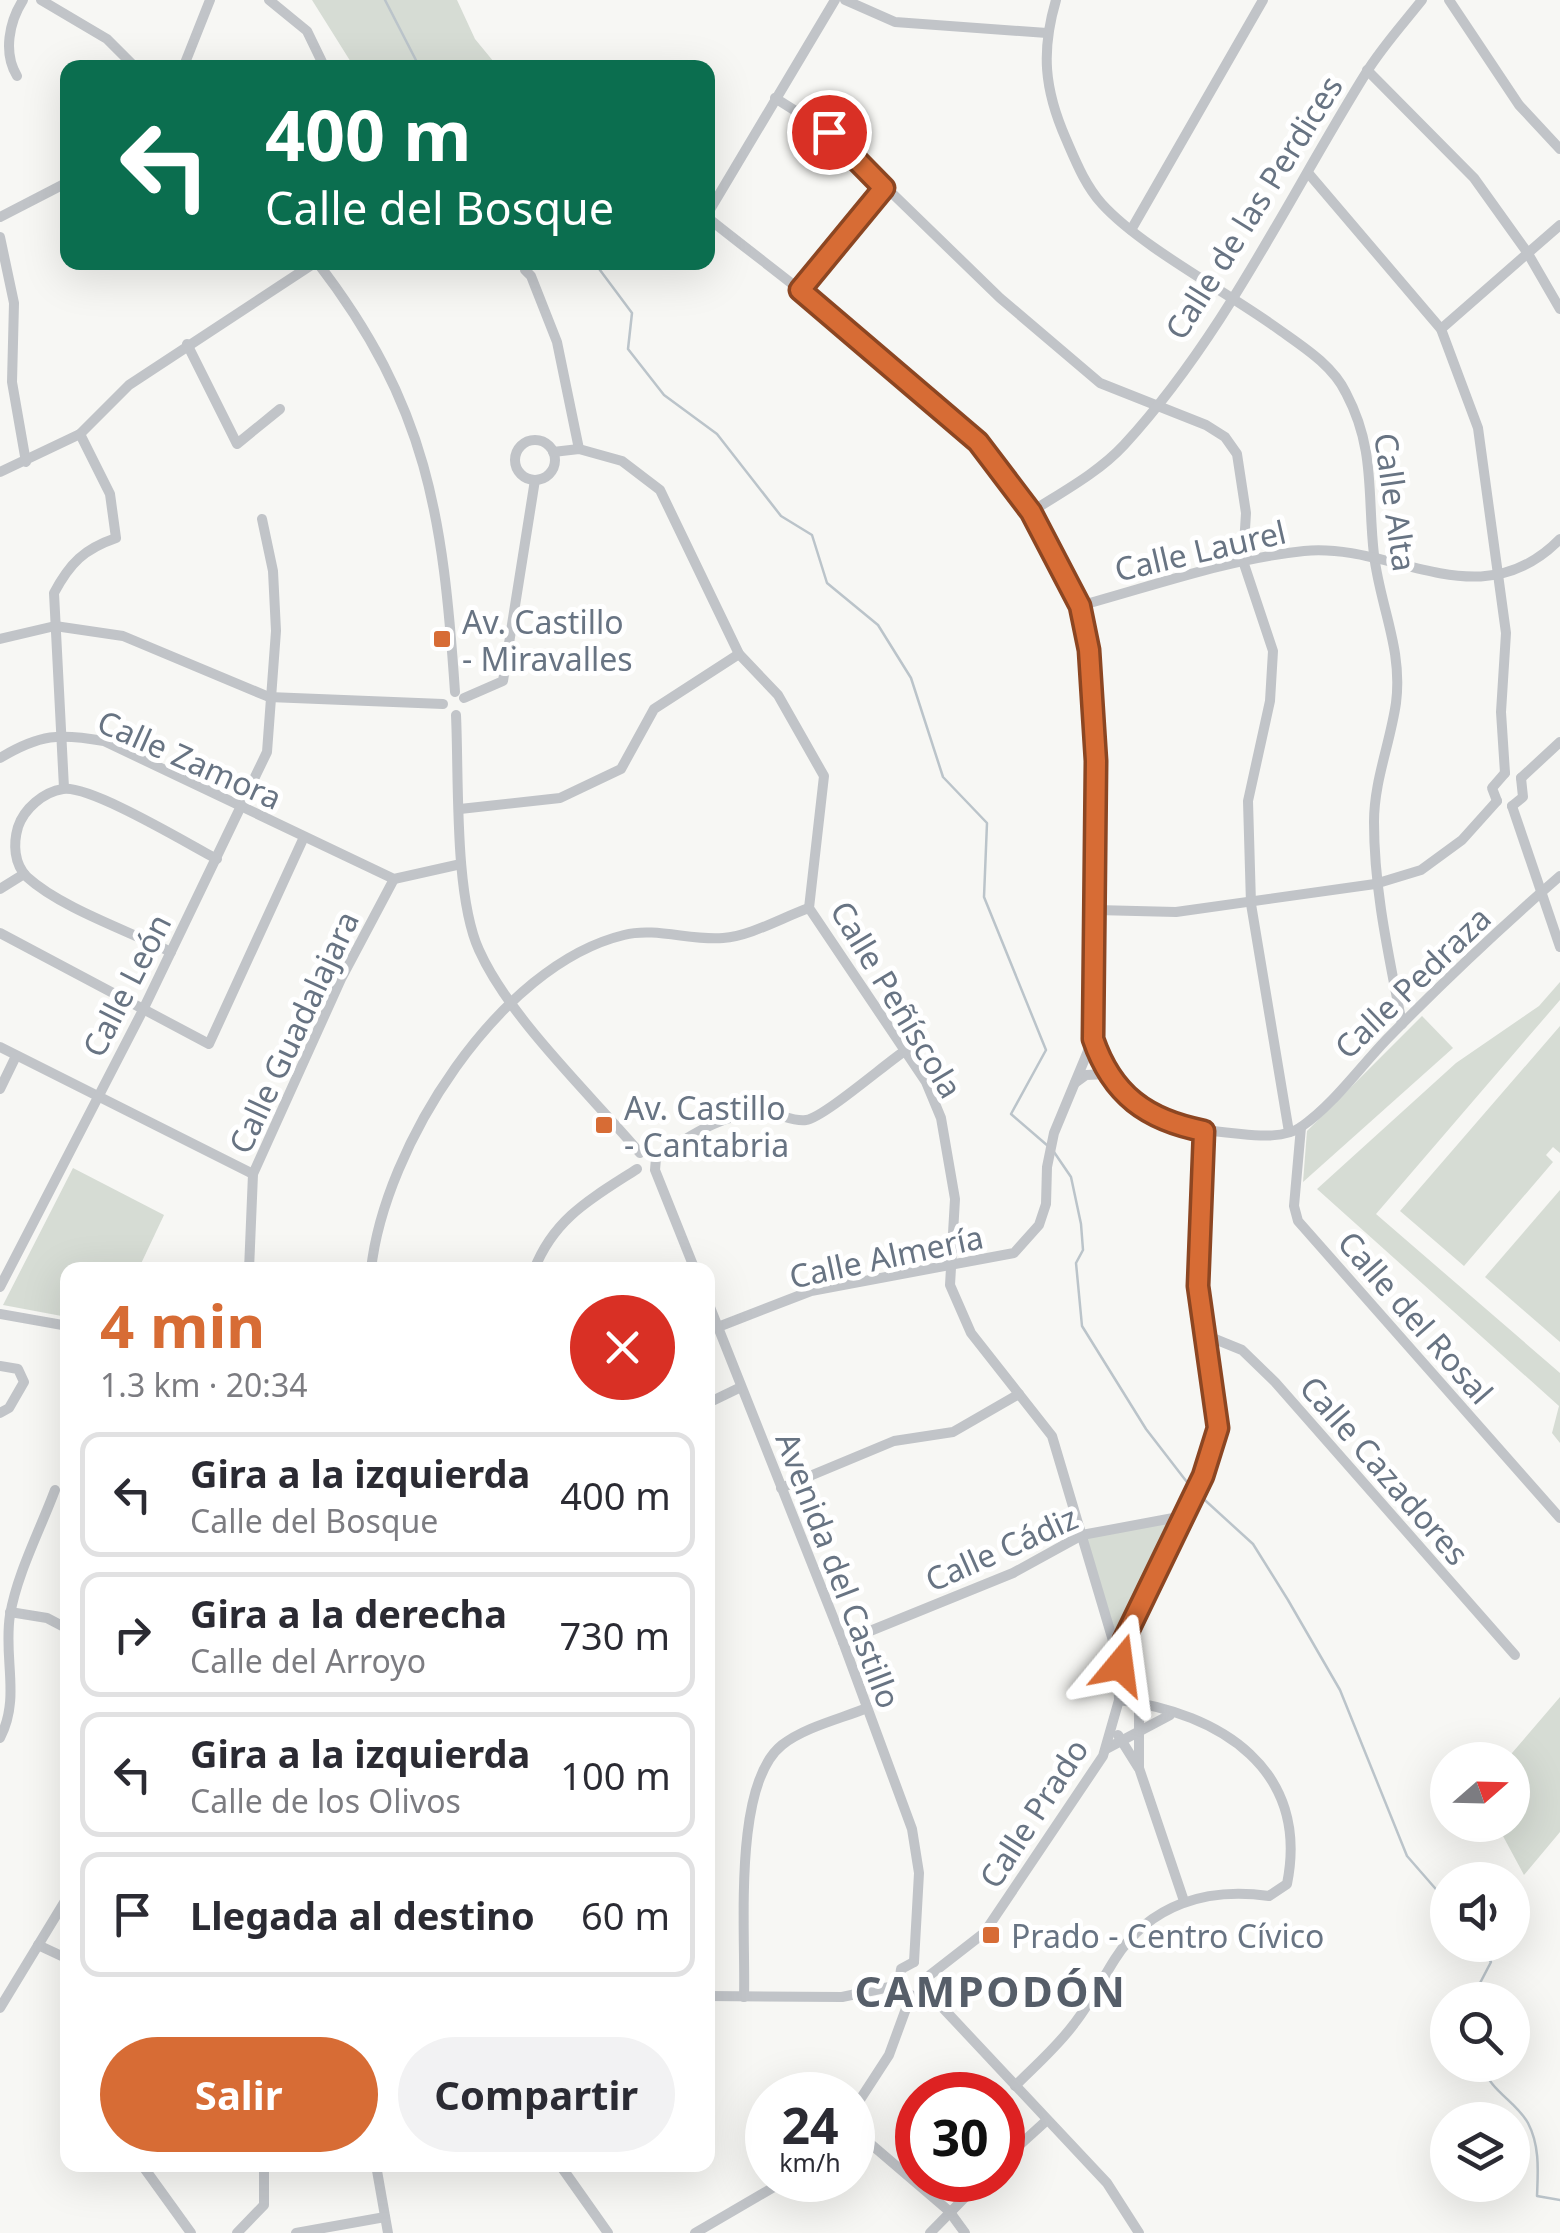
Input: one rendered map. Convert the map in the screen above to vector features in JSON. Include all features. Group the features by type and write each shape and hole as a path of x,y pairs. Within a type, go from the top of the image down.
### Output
{"street":[{"path":"17,76 9,46 14,13 23,0"},
{"path":"41,0 106,38 128,60"},
{"path":"186,60 210,0"},
{"path":"270,0 307,31 321,60"},
{"path":"715,203 835,0"},
{"path":"845,0 895,22 1046,33"},
{"name":"Calle Alta","path":"1056,0 1046,33 1045,76 1056,118 1082,176 1103,205 1131,230 1235,297 1315,355 1344,389 1361,426 1371,464 1374,557 1397,660 1396,703 1376,789 1375,884 1402,1024"},
{"path":"1131,230 1264,0"},
{"name":"Calle de las Perdices","path":"1031,512 1123,446 1154,407 1235,297 1367,70 1422,0"},
{"path":"1449,0 1519,105 1560,149"},
{"path":"1367,70 1474,178 1527,252 1560,309"},
{"path":"775,98 829,132 1000,298 1100,383 1206,425 1225,437 1237,454 1246,514 1243,562"},
{"path":"1309,174 1347,214 1440,330 1478,428 1506,634 1501,712 1505,773 1492,788 1497,801"},
{"path":"0,218 60,186"},
{"path":"800,290 884,188"},
{"path":"715,221 978,442 1031,512 1080,606 1094,708 1094,1066 1151,1116 1204,1131 1265,1136 1295,1130"},
{"path":"1440,330 1560,225"},
{"path":"0,237 14,303 12,382 26,462"},
{"path":"0,472 80,434 129,385 304,270"},
{"path":"323,270 362,321 395,384 422,453 446,568 460,695 465,709 456,716"},
{"path":"525,270 532,276 557,342 579,449"},
{"path":"187,344 237,444 280,409"},
{"path":"64,788 54,593 68,566 89,548 116,538 110,494 80,434"},
{"path":"541,440 554,452 552,471 535,480 520,473 515,456 524,442 541,440"},
{"name":"Calle Peñíscola","path":"554,452 579,449 622,462 660,490 739,654 778,695 824,776 809,908 926,1082 952,1161 955,1200 950,1285 971,1333 1052,1436 1118,1660"},
{"path":"456,716 446,712 445,697 503,680 535,480"},
{"name":"Calle León","path":"0,1287 172,952 266,752 276,630 272,571 262,519"},
{"name":"Calle Laurel","path":"1080,606 1243,562 1304,551 1338,550 1425,574 1460,578 1498,574 1526,562 1560,539"},
{"name":"Calle del Rosal","path":"1243,562 1273,651 1270,701 1248,801 1251,904 1295,1130 1294,1206 1298,1221 1560,1518"},
{"path":"0,639 55,626 123,636 269,697 443,704"},
{"path":"460,809 560,798 621,769 654,709 739,654"},
{"path":"456,716 462,864 478,948 512,1003 640,1153 656,1158"},
{"name":"Calle Zamora","path":"0,758 25,743 62,733 104,741 394,879"},
{"path":"1520,778 1560,742"},
{"path":"1505,773 1520,778"},
{"path":"1512,806 1524,797 1520,778"},
{"path":"172,952 46,890 24,874 12,844 21,818 38,799 64,788 96,796 217,860"},
{"path":"1096,910 1176,912 1375,884 1421,870 1462,840 1497,801"},
{"path":"1497,801 1512,806"},
{"path":"1512,806 1560,947"},
{"name":"Calle Zamora","path":"0,933 142,1012 209,1044 304,837"},
{"path":"394,879 462,864"},
{"path":"0,889 24,874"},
{"name":"Calle Pedraza","path":"1295,1130 1560,876"},
{"name":"Calle Guadalajara","path":"249,1262 253,1174 341,979 394,879"},
{"path":"371,1262 401,1159 428,1103 512,1003 554,963 627,934 726,938 809,908"},
{"path":"0,1047 253,1174"},
{"path":"656,1158 709,1124 766,1113 804,1121 829,1111 857,1083 906,1050"},
{"path":"0,1089 16,1056"},
{"name":"Calle Almería","path":"718,1328 811,1291 999,1260 1030,1240 1046,1204 1047,1166 1070,1087 1094,1066"},
{"name":"Calle Prado","path":"930,1975 984,1933 1046,1847 1106,1749 1119,1700 1118,1660 1203,1476 1218,1428 1198,1286 1204,1131"},
{"path":"537,1262 544,1243 569,1212 637,1169 640,1153"},
{"path":"656,1158 655,1170 692,1262"},
{"path":"637,1169 646,1174 655,1170"},
{"path":"0,1314 60,1325"},
{"name":"Avenida del Castillo","path":"715,1320 843,1642 918,1859 914,1962"},
{"name":"Calle Cazadores","path":"1205,1336 1242,1350 1275,1382 1514,1655"},
{"path":"0,1366 18,1369 24,1382 9,1408 0,1413"},
{"path":"715,1400 740,1388"},
{"path":"780,1488 894,1442 953,1432 1019,1394"},
{"path":"0,1738 10,1720 13,1691 7,1649 10,1612 55,1490"},
{"name":"Calle Cádiz","path":"843,1642 1013,1572 1082,1535 1184,1516"},
{"path":"10,1612 48,1618 60,1624"},
{"path":"1118,1660 1139,1702 1138,1768"},
{"path":"1025,2076 1075,2024 1128,1944 1156,1915 1184,1900 1237,1892 1269,1896 1287,1884 1292,1840 1282,1801 1264,1766 1233,1738 1176,1714 1119,1700"},
{"path":"744,1997 749,1803 760,1769 782,1745 867,1708"},
{"path":"1106,1749 1139,1729 1176,1714"},
{"path":"1114,1725 1138,1768 1184,1900"},
{"path":"0,2008 60,1909"},
{"path":"38,1944 60,1955"},
{"path":"899,1985 900,1969 914,1962 930,1975 926,1990"},
{"path":"715,1996 842,1997 899,1985"},
{"path":"899,1985 911,1995"},
{"path":"926,1990 1002,2072"},
{"path":"911,1995 926,1990"},
{"path":"875,2076 888,2056 911,1995"},
{"path":"1025,2097 1107,2183 1139,2233"},
{"path":"1025,2140 1046,2120"},
{"path":"875,2148 949,2211 965,2233"},
{"path":"147,2172 191,2233"},
{"path":"237,2233 264,2205 264,2172"},
{"path":"377,2172 384,2232"},
{"path":"564,2172 608,2233"},
{"path":"695,2233 748,2202"},
{"path":"930,2233 959,2202"},
{"path":"296,2233 385,2217"}],"shaded area":[{"path":"312,0 457,0 475,39 492,60 350,60"},
{"path":"1560,982 1560,1000 1376,1214 1560,1373 1560,1443 1552,1433 1559,1406 1317,1189 1456,1063 1539,1006"},
{"path":"1422,1016 1453,1048 1303,1182 1307,1131"},
{"path":"1560,1026 1560,1153 1553,1147 1546,1155 1553,1162 1464,1266 1400,1211"},
{"path":"73,1168 164,1215 142,1262 60,1262 60,1316 3,1305"},
{"path":"1560,1190 1560,1342 1485,1277"},
{"path":"1184,1516 1117,1654 1082,1535"},
{"path":"1560,1697 1560,1832 1530,1868 1530,1862 1517,1862 1506,1842 1530,1842 1530,1742 1521,1742"}],"waterway":[{"path":"385,0 416,60"},
{"path":"600,270 632,313 628,349 664,395 717,434 781,516 812,535 827,583 878,625 911,678 943,777 987,823 984,897 1046,1050 1011,1114 1048,1146"},
{"path":"1054,1152 1071,1177 1081,1224 1083,1250 1076,1263 1082,1326 1146,1429 1190,1486"},
{"path":"1196,1492 1253,1544 1288,1600 1340,1690 1407,1856 1430,1882"},
{"path":"1481,1982 1491,1962"},
{"path":"1490,2082 1523,2115 1532,2132 1537,2196 1560,2200"}],"place":[{"name":"Av. Castillo - Miravalles","path":"442,639"},
{"name":"Av. Castillo - Cantabria","path":"604,1125"},
{"name":"Prado - Centro Cívico","path":"991,1935"}],"district":[{"name":"CAMPODÓN","path":"991,1990"}],"route":[{"path":"829,132 884,188 800,290 978,442 1031,512 1058,558 1080,606 1094,708 1093,1039 1107,1074 1134,1105 1151,1116 1204,1131 1198,1286 1218,1428 1193,1499 1117,1654 1120,1665"}]}
